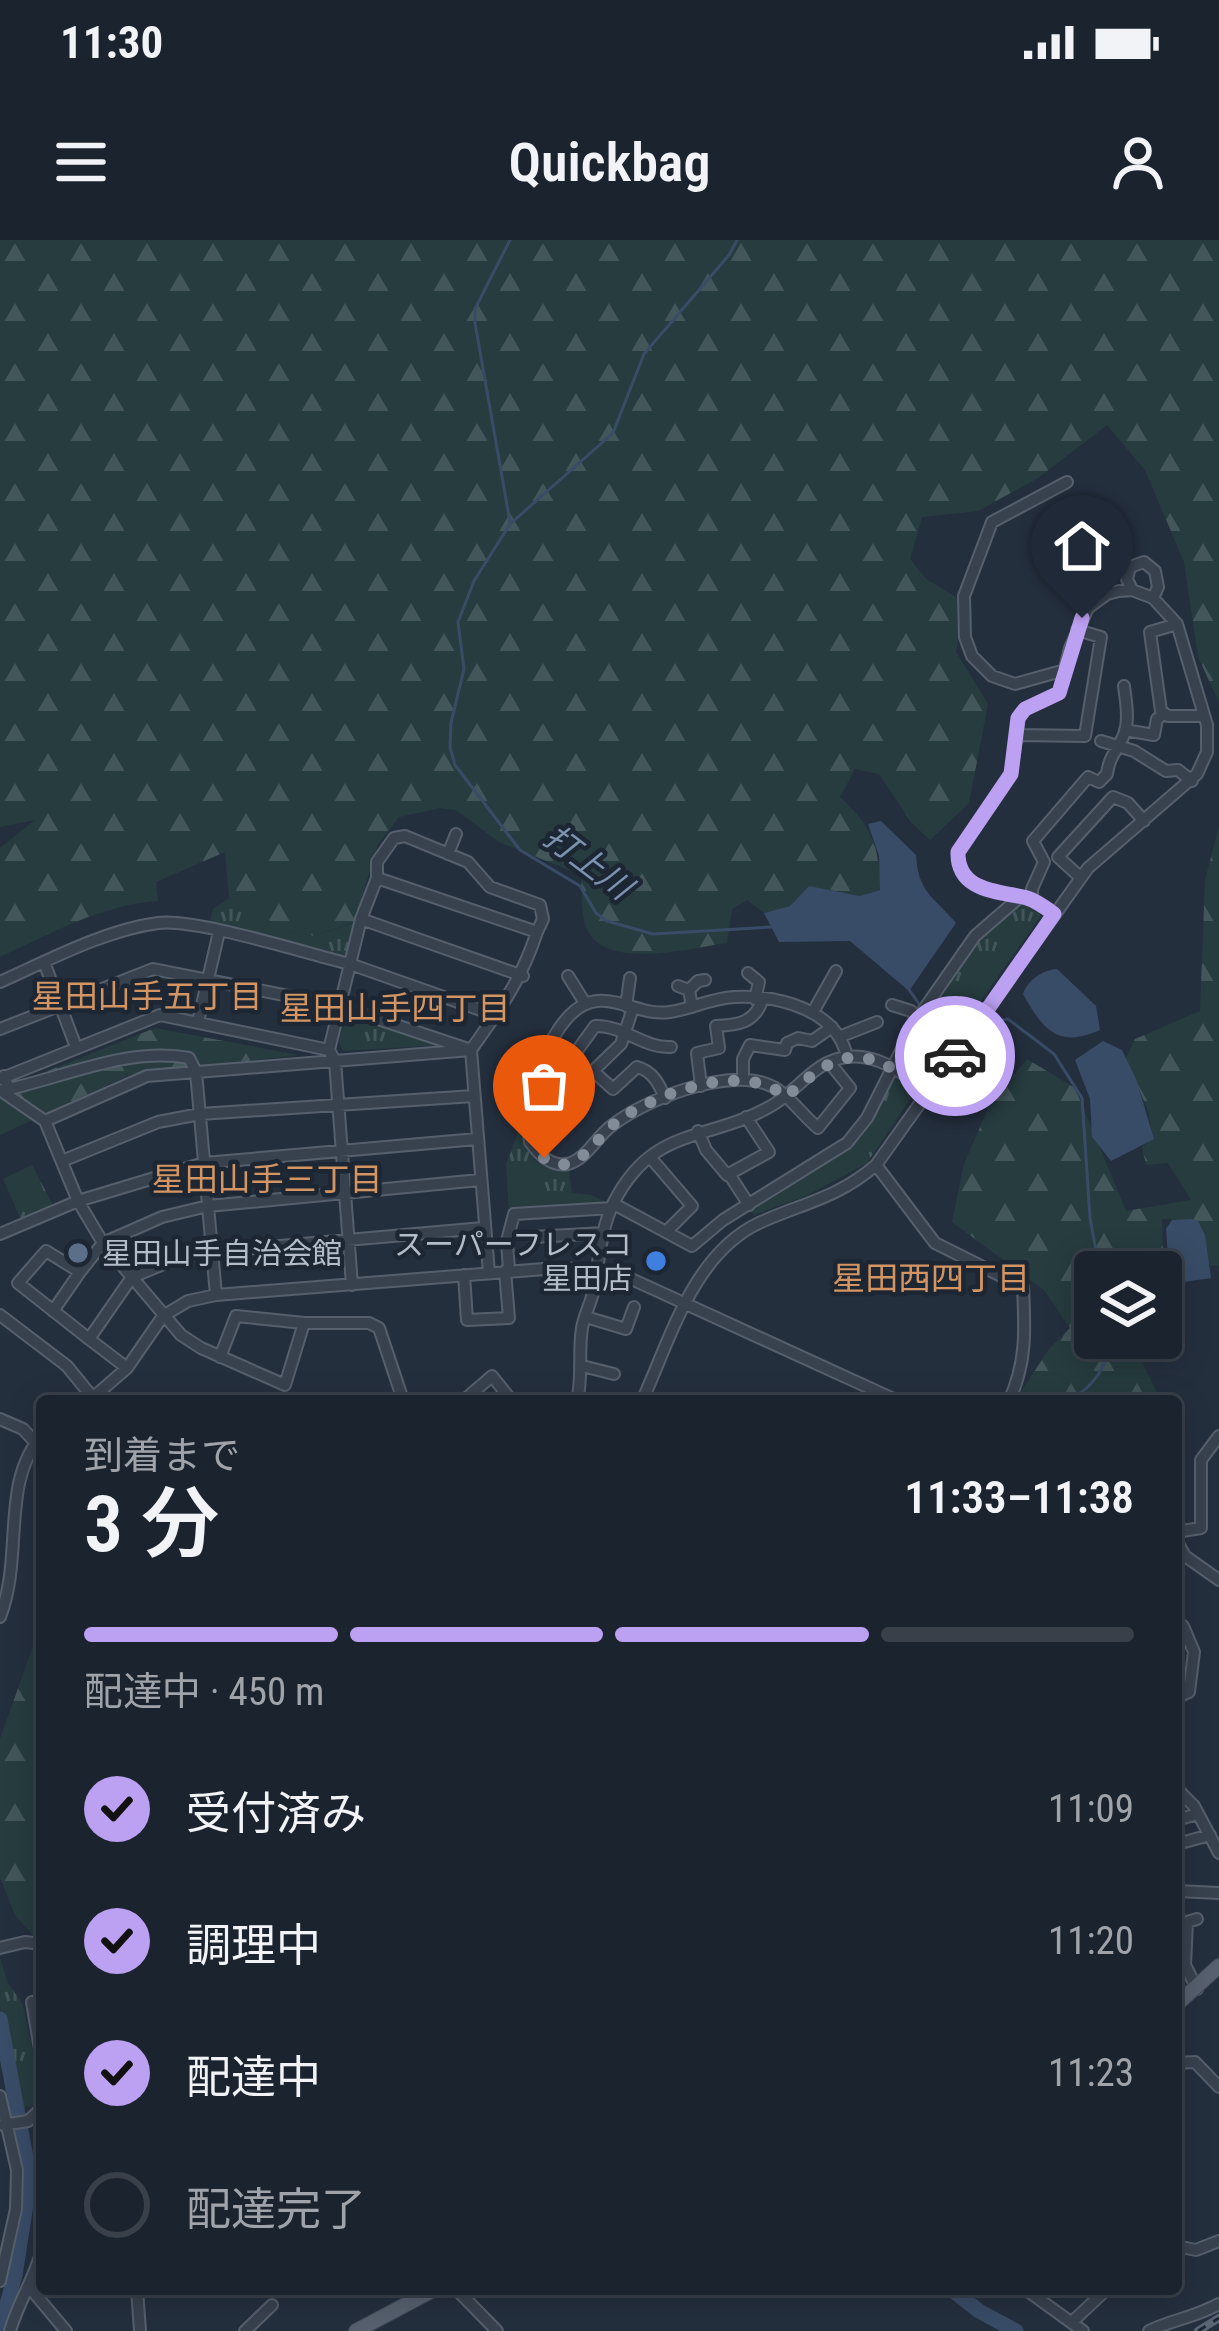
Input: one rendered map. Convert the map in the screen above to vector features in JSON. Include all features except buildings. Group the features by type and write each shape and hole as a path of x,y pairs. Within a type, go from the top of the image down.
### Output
{"main road":[{"path":"1182,2000 1216,1977"},
{"path":"356,2331 424,2295"}],"street":[{"path":"1065,670 1025,683 992,676 972,656 965,637 964,596 992,522 1067,482"},
{"path":"1132,590 1127,579 1130,567 1144,562 1155,571 1158,587 1153,598"},
{"path":"645,1395 708,1264 725,1245 758,1224 837,1195 876,1165 1080,878 1192,781 1207,752 1204,716 1177,624 1153,598 1132,590 1096,600 1077,630 1059,693 1025,709 1018,718 1011,774 962,843 957,862 982,889 1026,899 1054,914"},
{"path":"1164,714 1150,632 1177,624"},
{"path":"1017,735 1084,736 1101,637 1077,630"},
{"path":"1099,782 1125,730 1124,686"},
{"path":"1125,730 1154,735 1157,718 1164,714 1204,716"},
{"path":"1101,741 1134,751 1166,771 1178,770 1192,781"},
{"path":"1044,862 1033,841 1088,777 1113,797 1128,802 1144,821"},
{"path":"1044,862 1058,859 1071,838 1113,797"},
{"path":"448,854 456,834"},
{"path":"352,1285 332,1056 339,1006 361,919 377,878 377,862 394,838 405,836 476,866 490,887 540,905 543,919 523,976 471,1050 489,1273"},
{"path":"1058,859 1080,878"},
{"path":"464,1275 467,1320 509,1318 507,1241 514,1214 613,1206 692,1246 837,1150 867,1118 917,1018 975,936 1026,899 1044,862"},
{"path":"377,878 537,932"},
{"path":"361,919 523,976"},
{"path":"0,982 162,922 350,964 496,1015"},
{"path":"198,1022 218,932"},
{"path":"44,962 76,1047"},
{"path":"0,1029 153,969 339,1006 471,1050"},
{"path":"813,1012 836,971"},
{"path":"748,973 759,982 776,982"},
{"path":"568,976 585,1003"},
{"path":"530,1108 568,1114 593,1071 626,1033 630,978"},
{"path":"692,1007 684,988 705,980"},
{"path":"701,1086 697,1053 719,1048 716,1027 752,1018 759,982"},
{"path":"837,1150 773,1086 743,1079 701,1086 624,1116 575,1162 561,1166 544,1158 530,1142 530,1108 552,1041 568,1017 585,1003 601,1000 665,1013 733,997 793,1004 813,1012 836,1032 847,1057"},
{"path":"892,1005 917,1018"},
{"path":"216,1295 196,1072 189,1058 165,1054 112,1061 9,1089 2,1078 160,1015 332,1056"},
{"path":"743,1079 743,1058 750,1045 785,1050 787,1043 798,1038 812,1041 878,1022"},
{"path":"583,1093 561,1083 591,1029 602,1025 641,1036 656,1048 671,1047"},
{"path":"45,1121 147,1076 332,1056 471,1050"},
{"path":"578,1395 586,1317 604,1233 613,1206 633,1173 650,1157 698,1131 746,1118 786,1097 829,1062 847,1057 893,1067 929,1092"},
{"path":"818,1128 850,1088 829,1062"},
{"path":"593,1071 613,1089 637,1066 643,1068 658,1082 665,1098"},
{"path":"0,1090 45,1121 78,1202 103,1243 181,1335 285,1385"},
{"path":"62,1161 158,1122 200,1114 474,1096"},
{"path":"729,1174 769,1152 746,1118"},
{"path":"698,1131 713,1160 729,1174 749,1205"},
{"path":"0,1234 78,1202 204,1163 477,1139"},
{"path":"650,1157 692,1206 666,1232"},
{"path":"876,1165 935,1243 1024,1287 1026,1350 1012,1395"},
{"path":"53,1311 103,1243 162,1216 208,1206 480,1180"},
{"path":"89,1339 132,1277 188,1254 483,1228"},
{"path":"533,1238 604,1233"},
{"path":"80,1272 46,1251 18,1283 127,1368"},
{"path":"96,1395 127,1368 163,1316 188,1301 507,1271 598,1270 627,1277 687,1304 870,1395"},
{"path":"586,1317 626,1329 634,1307"},
{"path":"0,1315 67,1366 88,1395"},
{"path":"220,1357 236,1316 369,1323 380,1328 400,1395"},
{"path":"282,1395 304,1323"},
{"path":"582,1366 614,1373"},
{"path":"470,1395 492,1376 507,1395"},
{"path":"0,1418 36,1437"},
{"path":"1182,1534 1201,1528 1201,1460 1219,1436"},
{"path":"0,1617 7,1598 3,1497 18,1457 36,1440"},
{"path":"1182,1560 1219,1580"},
{"path":"1182,1625 1194,1652 1189,1692 1182,1695"},
{"path":"1182,1794 1219,1853"},
{"path":"1182,1818 1198,1814"},
{"path":"1182,1843 1210,1835"},
{"path":"1182,1891 1219,1892"},
{"path":"1197,1919 1187,1922 1186,1965 1197,1989"},
{"path":"0,1948 36,1943"},
{"path":"32,2002 36,2026"},
{"path":"1182,2063 1195,2062 1219,2087"},
{"path":"0,2096 15,2123 17,2170 0,2281"},
{"path":"1182,2247 1196,2250 1219,2241"},
{"path":"10,2331 36,2269"},
{"path":"30,2288 66,2331"},
{"path":"137,2295 140,2331"},
{"path":"462,2295 497,2331"},
{"path":"1034,2295 1083,2331"},
{"path":"1072,2322 1101,2295"},
{"path":"1149,2331 1174,2319 1191,2319 1219,2304"},
{"path":"245,2331 272,2305"}],"green space":[{"path":"0,240 1219,240 1219,702 1198,657 1184,562 1145,470 1107,425 1038,478 978,511 922,517 910,559 926,579 964,602 956,652 988,704 969,803 930,840 912,823 879,774 855,769 840,797 872,838 881,890 860,896 809,886 790,906 764,913 747,900 732,909 727,943 627,953 594,939 585,924 581,875 499,842 456,810 440,808 399,817 378,844 354,922 314,936 288,931 229,898 225,852 156,882 158,901 97,914 0,957 0,848 35,820 0,827"},
{"path":"1219,826 1219,1266 1210,1265 1198,1221 1162,1219 1163,1251 1074,1251 1074,1359 1145,1359 1143,1364 1158,1395 1019,1395 1049,1349 1070,1328 1044,1290 952,1222 964,1164 991,1102 1027,1059 1075,1088 1126,1211 1191,1200 1168,1163 1146,1165 1142,1147 1153,1138 1148,1111 1126,1058 1135,1039 1200,1011 1205,880"},
{"path":"229,898 288,931 314,936 354,923 346,955 209,926 213,909"},
{"path":"1017,902 1034,906 1041,916 972,1013 951,1012 934,1001 977,937"},
{"path":"345,1013 439,1045 343,1051 339,1042"},
{"path":"155,1028 298,1055 129,1075 0,1135 0,1090"},
{"path":"893,1074 917,1089 867,1163 808,1195 754,1215 749,1208 838,1154"},
{"path":"520,1127 535,1160 549,1168 569,1170 572,1193 605,1202 509,1212 506,1165"},
{"path":"32,1165 55,1209 23,1224 3,1179"},
{"path":"36,1638 36,1938 15,1915 0,1877 0,1739"},
{"path":"0,1958 7,1981 23,2005 36,2068 36,2105 24,2108 0,2006"}],"water":[{"path":"881,821 916,855 924,886 956,923 909,991 850,941 779,942 764,913 790,906 809,886 860,896 880,890 879,856 868,824"},
{"path":"1057,969 1096,1006 1100,1030 1063,1037 1038,1018 1023,994 1036,977"},
{"path":"1103,1041 1122,1050 1154,1139 1111,1161 1092,1137 1090,1099 1075,1060"},
{"path":"1172,1220 1198,1221 1205,1235 1211,1278 1182,1282 1182,1251 1168,1251 1166,1229"}],"waterway":[{"path":"510,240 475,309 510,522"},
{"name":"打上川","path":"737,240 644,354 613,433 510,524 474,581 458,622 464,669 450,747 455,765 520,850 580,886 596,913 607,921 653,934 771,927"},
{"name":"打上川","path":"908,988 919,1004"},
{"name":"打上川","path":"927,1010 946,1023 973,1023"},
{"name":"打上川","path":"982,1022 1008,1019 1054,1054 1082,1098 1096,1251"},
{"name":"打上川","path":"1077,1395 1106,1359"},
{"path":"0,2019 30,2179 15,2275 0,2330"},
{"name":"打上川","path":"959,2295 1016,2331"}],"railway":[{"path":"1198,2331 1219,2318"}],"way so far":[{"path":"544,1158 561,1166 575,1162 624,1116 710,1083 754,1080 773,1086 786,1097 819,1067 847,1057 887,1064 929,1092 955,1056"}],"place":[{"name":"星田山手自治会館","path":"78,1253"},
{"name":"スーパーフレスコ 星田店","path":"656,1261"}],"district":[{"name":"星田山手五丁目","path":"147,996"},
{"name":"星田山手四丁目","path":"395,1008"},
{"name":"星田山手三丁目","path":"267,1179"},
{"name":"星田西四丁目","path":"931,1278"}],"route":[{"path":"955,1056 1054,914 1027,898 982,889 957,862 962,843 1011,774 1018,718 1034,703 1059,693 1082,618"}]}
